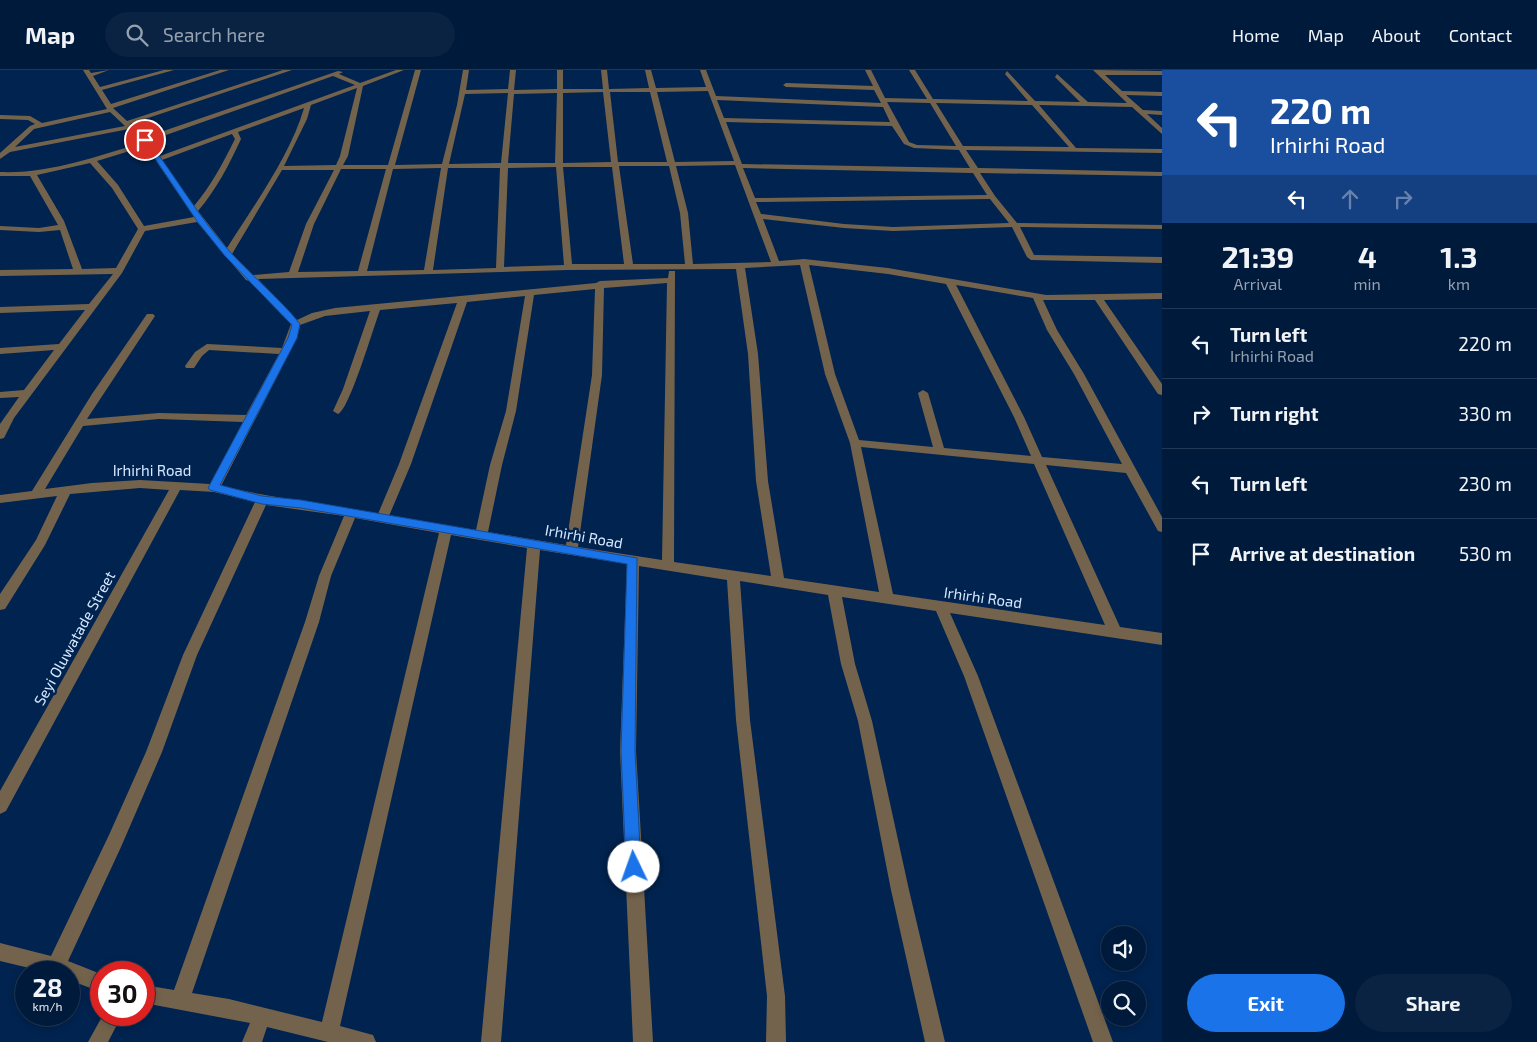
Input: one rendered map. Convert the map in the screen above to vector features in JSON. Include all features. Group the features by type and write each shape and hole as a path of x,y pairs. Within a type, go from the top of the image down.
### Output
{"street":[{"path":"106,70 88,72 110,109 146,142 194,211 228,254 249,278 296,324"},
{"path":"100,90 171,70"},
{"path":"0,157 28,129 39,124 110,109 226,70"},
{"path":"8,150 128,125 289,70"},
{"path":"0,174 33,175 91,159 146,142 333,72 344,70"},
{"path":"159,159 235,133 401,70"},
{"path":"362,274 367,246 392,167 418,70"},
{"path":"428,273 444,166 466,70"},
{"path":"500,268 504,166 514,70"},
{"path":"560,70 559,165 568,267"},
{"path":"604,70 614,164 629,266"},
{"path":"648,70 684,213 689,265"},
{"path":"704,70 775,262"},
{"path":"868,70 894,124 910,145 961,148 1162,151"},
{"path":"912,70 992,197 1015,226 1032,257 1162,260"},
{"path":"1098,71 1162,73"},
{"path":"1098,71 1162,132"},
{"path":"333,72 360,85"},
{"path":"1007,73 1074,149"},
{"path":"1057,76 1086,104"},
{"path":"293,274 310,224 338,168 353,127 360,85"},
{"path":"786,85 877,88"},
{"path":"462,92 711,89"},
{"path":"1121,93 1162,94"},
{"path":"714,98 883,103 1133,105"},
{"path":"228,254 280,168 304,119 308,105"},
{"path":"1140,112 1162,113"},
{"path":"0,117 34,118 39,124"},
{"path":"722,120 894,124"},
{"path":"194,211 207,195 234,148 238,139 235,133"},
{"path":"91,159 115,187 142,229"},
{"path":"280,168 672,163 1162,174"},
{"path":"33,175 44,190 63,227 78,271"},
{"path":"752,200 992,197"},
{"path":"758,216 844,226 893,229 1015,226 1162,227"},
{"path":"142,229 200,219"},
{"path":"0,228 39,230 63,227"},
{"path":"0,435 9,417 119,271 142,229"},
{"path":"249,278 293,274 428,273 500,268 740,266 775,262 804,262 949,281 1037,297 1099,299 1162,296"},
{"path":"804,262 830,374 855,443 887,599"},
{"path":"668,566 672,496 669,382 672,266"},
{"path":"740,266 753,354 762,481 778,583"},
{"path":"0,273 119,271"},
{"path":"296,324 306,318 320,314 600,284 671,280"},
{"path":"949,281 1019,417 1115,632"},
{"path":"571,550 597,375 600,284"},
{"path":"481,536 496,465 511,411 530,293"},
{"path":"1037,297 1052,330 1079,374 1162,528"},
{"path":"1099,299 1162,392"},
{"path":"382,519 405,464 463,300"},
{"path":"0,310 92,307"},
{"path":"338,411 351,381 376,308"},
{"path":"36,494 97,394 150,316"},
{"path":"214,488 295,332 296,324"},
{"path":"0,351 63,347"},
{"path":"190,366 198,354 207,347 285,351"},
{"path":"0,395 28,393"},
{"path":"923,393 939,450"},
{"path":"80,423 159,416 250,419"},
{"path":"855,443 1130,469"},
{"name":"Irhirhi Road","path":"0,498 140,484 214,488 262,500 351,513 632,561 733,574 778,583 941,608 1162,639"},
{"name":"Seyi Oluwatade Street","path":"0,806 177,485"},
{"path":"0,605 41,542 66,490"},
{"path":"58,961 115,841 154,752 190,655 262,500"},
{"path":"180,1000 312,622 325,576 351,513"},
{"path":"329,1032 446,530"},
{"path":"491,1042 534,544"},
{"path":"632,561 628,751 642,1042"},
{"path":"733,574 743,720 776,996 776,1042"},
{"path":"834,591 848,664 866,721 900,890 935,1042"},
{"path":"941,608 970,676 1103,1042"},
{"path":"0,952 36,961"},
{"path":"155,996 229,1008 366,1042"},
{"path":"252,1042 262,1017"},
{"path":"98,1042 107,1026"}],"route":[{"path":"145,140 200,219 228,254 249,278 296,324 292,338 214,488 262,500 301,504 632,561 628,751 634,867"}]}
